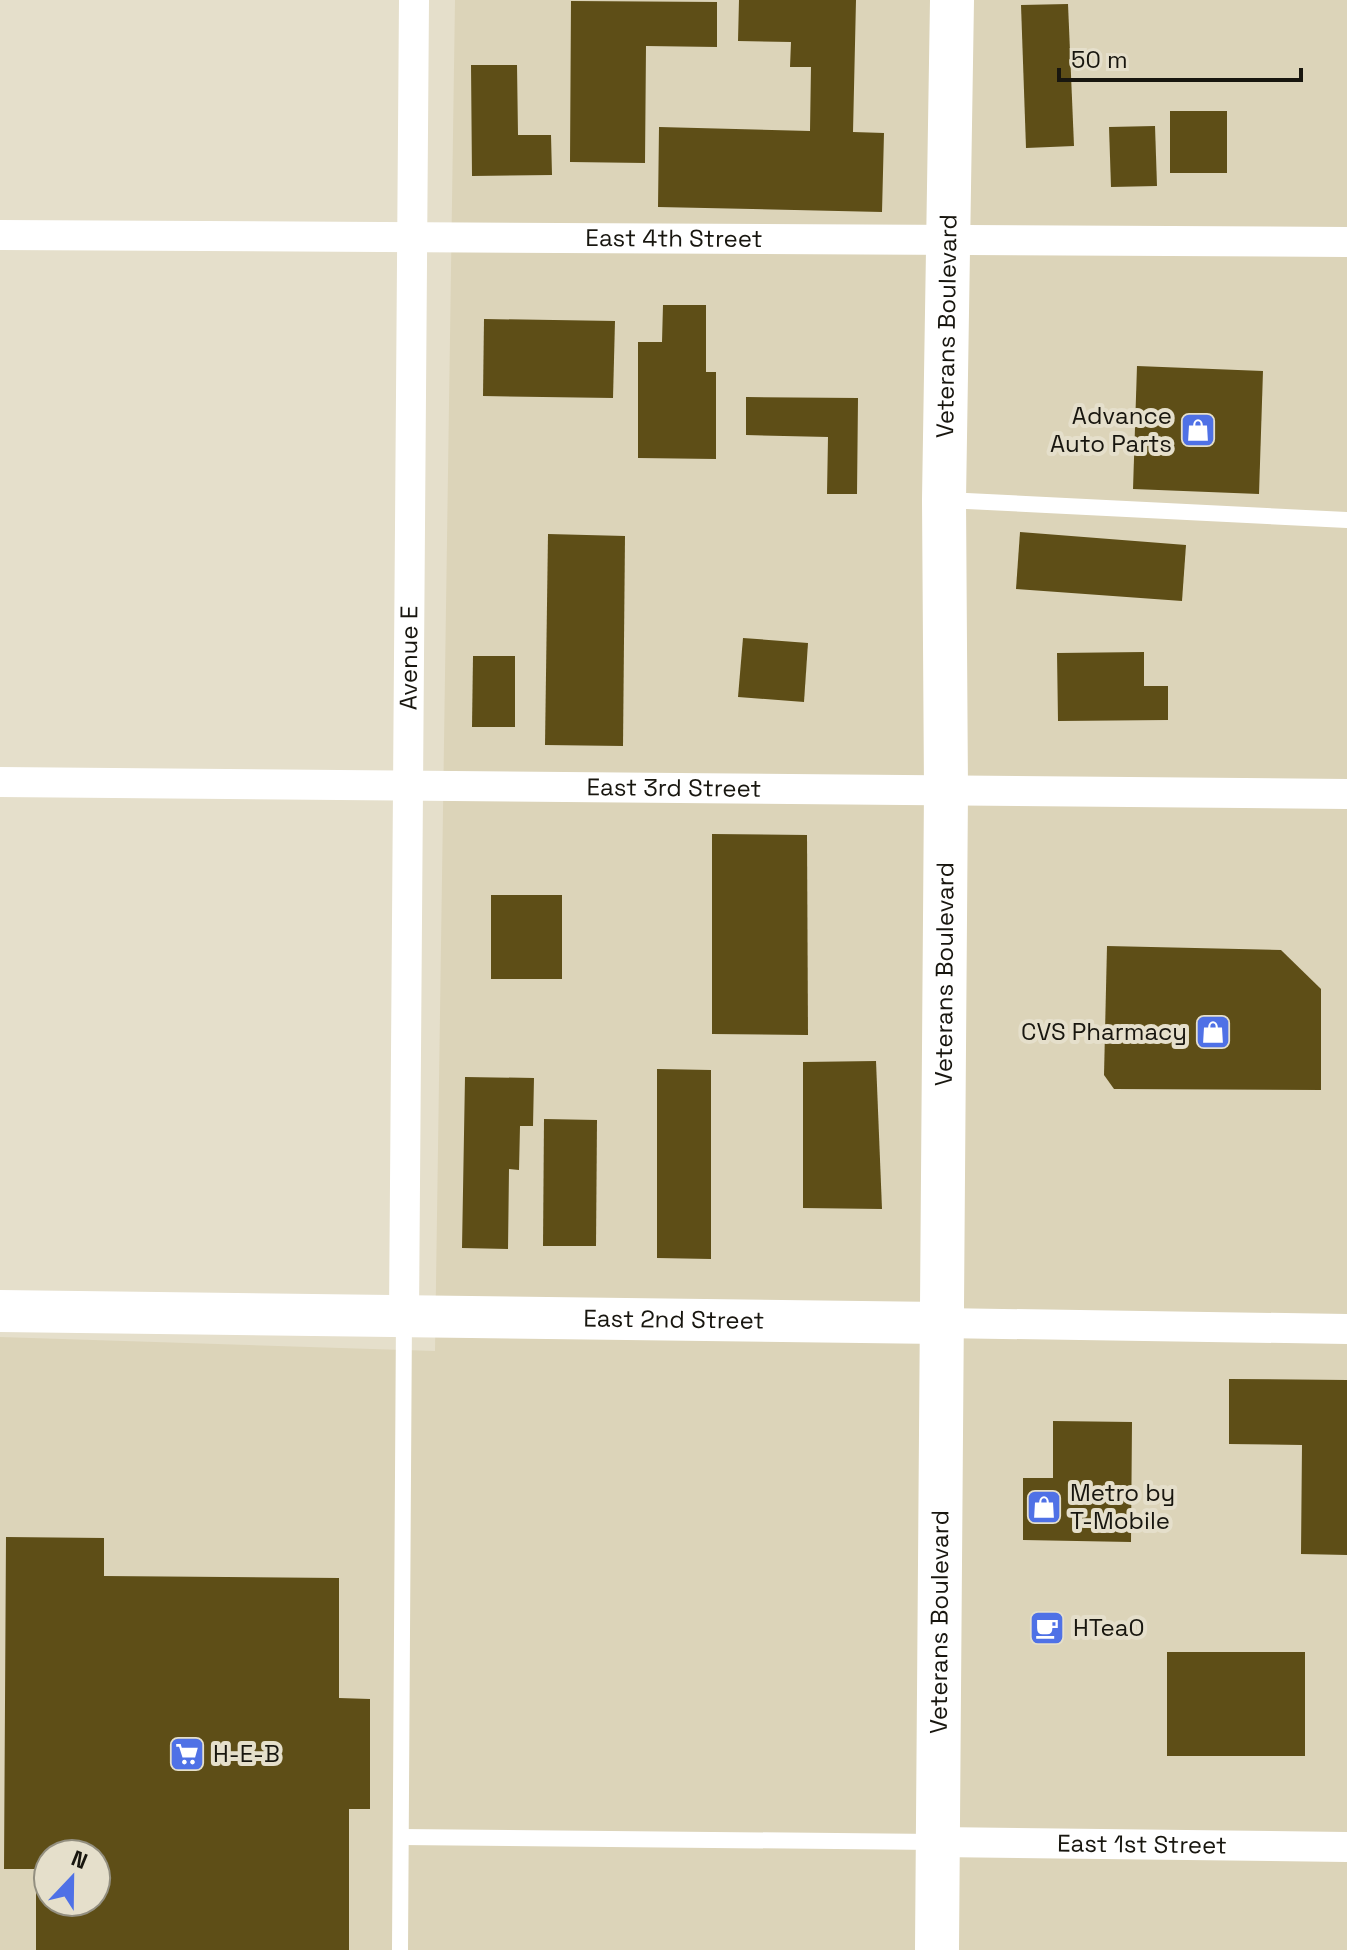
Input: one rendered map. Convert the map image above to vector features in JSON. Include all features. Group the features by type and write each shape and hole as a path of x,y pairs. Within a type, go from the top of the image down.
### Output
{"main road":[{"name":"Veterans Boulevard","path":"937,1950 946,790 944,500 952,0"}],"street":[{"name":"Avenue E","path":"404,1316 414,0"},
{"name":"East 4th Street","path":"0,235 1347,242"},
{"name":"East 3rd Street","path":"0,782 1347,794"},
{"name":"East 2nd Street","path":"0,1311 1347,1329"},
{"name":"East 1st Street","path":"938,1842 1347,1847"}],"lane":[{"path":"944,500 1347,520"},
{"path":"400,1950 404,1316"},
{"path":"401,1837 938,1842"}],"shaded area":[{"path":"455,0 1347,0 1347,1950 0,1950 0,1337 435,1351"}],"building":[{"path":"739,0 856,0 853,132 884,133 882,212 658,207 659,127 810,131 811,67 790,67 791,42 738,41"},
{"path":"571,1 717,2 717,47 646,46 645,163 570,162"},
{"path":"1068,4 1074,146 1026,148 1021,5"},
{"path":"471,65 517,65 518,135 551,135 552,175 472,176"},
{"path":"1170,111 1227,111 1227,173 1170,173"},
{"path":"1155,126 1157,186 1111,187 1109,127"},
{"path":"663,305 706,305 706,372 716,372 716,459 638,458 638,342 662,342"},
{"path":"484,319 615,321 613,398 483,396"},
{"name":"Advance Auto Parts","path":"1137,366 1263,371 1259,494 1133,489"},
{"path":"746,397 858,398 857,494 827,494 828,437 746,435"},
{"path":"1020,532 1186,545 1182,601 1016,589"},
{"path":"548,534 625,536 623,746 545,745"},
{"path":"743,638 808,643 804,702 738,697"},
{"path":"1144,652 1144,686 1168,686 1168,720 1058,721 1057,653"},
{"path":"473,656 515,656 515,727 472,727"},
{"path":"712,834 807,835 808,1035 712,1034"},
{"path":"491,895 562,895 562,979 491,979"},
{"name":"CVS Pharmacy","path":"1107,946 1281,950 1321,989 1321,1090 1114,1089 1104,1075"},
{"path":"876,1061 882,1209 803,1208 803,1062"},
{"path":"657,1069 711,1070 711,1259 657,1258"},
{"path":"465,1077 534,1078 533,1126 520,1126 519,1170 509,1169 508,1249 462,1248"},
{"path":"544,1119 597,1120 596,1246 543,1246"},
{"path":"1229,1379 1347,1380 1347,1555 1301,1554 1302,1445 1229,1444"},
{"path":"1053,1421 1132,1422 1131,1542 1023,1540 1023,1478 1053,1478"},
{"name":"H-E-B","path":"6,1537 104,1538 104,1576 339,1578 339,1698 370,1699 370,1809 349,1809 349,1950 36,1950 36,1918 112,1918 112,1838 32,1838 32,1869 4,1869"},
{"path":"1167,1652 1305,1652 1305,1756 1167,1756"}],"place":[{"name":"Advance Auto Parts","path":"1198,430"},
{"name":"CVS Pharmacy","path":"1213,1032"},
{"name":"Metro by T-Mobile","path":"1044,1507"},
{"name":"HTeaO","path":"1047,1628"},
{"name":"H-E-B","path":"187,1754"}]}
